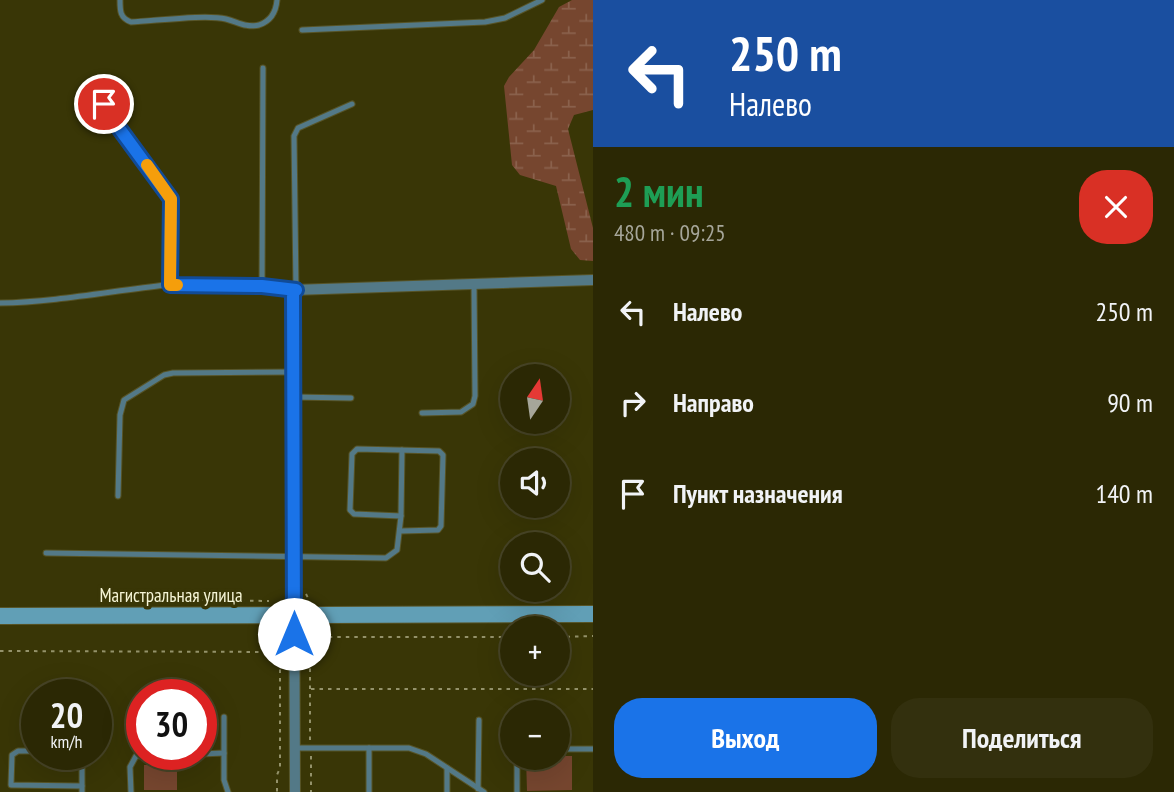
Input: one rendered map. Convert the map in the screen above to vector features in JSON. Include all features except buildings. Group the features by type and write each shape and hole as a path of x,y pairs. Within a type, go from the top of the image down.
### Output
{"main road":[{"name":"Магистральная улица","path":"0,616 593,614"}],"street":[{"path":"295,792 294,290 593,279"}],"lane":[{"path":"120,0 121,13 125,20 131,22 219,18 249,26 269,20 274,14 277,0"},
{"path":"302,30 485,22 505,18 542,0"},
{"path":"262,68 262,286"},
{"path":"103,81 104,104 108,113 171,199 170,285"},
{"path":"0,303 41,303 170,285 262,286 294,290 295,136 298,128 352,104"},
{"path":"422,413 461,412 473,404 474,285"},
{"path":"118,496 120,415 124,400 164,374 293,372"},
{"path":"293,397 351,398"},
{"path":"401,516 354,514 350,510 352,454 357,449 439,451 443,455 442,526 438,530 401,531"},
{"path":"46,553 386,558 397,550 401,531 402,450"},
{"path":"224,717 224,780 228,792"},
{"path":"478,720 481,790"},
{"path":"295,748 409,748 426,754 481,790"},
{"path":"369,748 369,792"},
{"path":"570,749 593,749"},
{"path":"6,792 11,785 12,755 21,751"},
{"path":"217,754 224,754"},
{"path":"447,768 447,792"},
{"path":"11,785 82,789 82,770"},
{"path":"131,770 131,792"},
{"path":"517,770 517,792"}],"path":[{"path":"199,600 269,601"},
{"path":"570,636 593,636"},
{"path":"311,792 310,643 314,637 500,637"},
{"path":"0,651 280,652 280,768 277,775 277,792"},
{"path":"310,689 593,689"}],"green space":[{"path":"572,0 593,0 593,110 574,115 568,129 593,228 593,261 580,260 571,249 556,186 520,175 512,165 504,86 534,50 559,7"},
{"path":"572,756 572,790 527,791 526,770 570,770"},
{"path":"144,770 177,770 177,790 144,790"}],"slow traffic":[{"path":"147,165 171,199 170,285 177,285"}],"route":[{"path":"104,104 171,199 170,285 262,286 296,290 293,290 294,634"}]}
